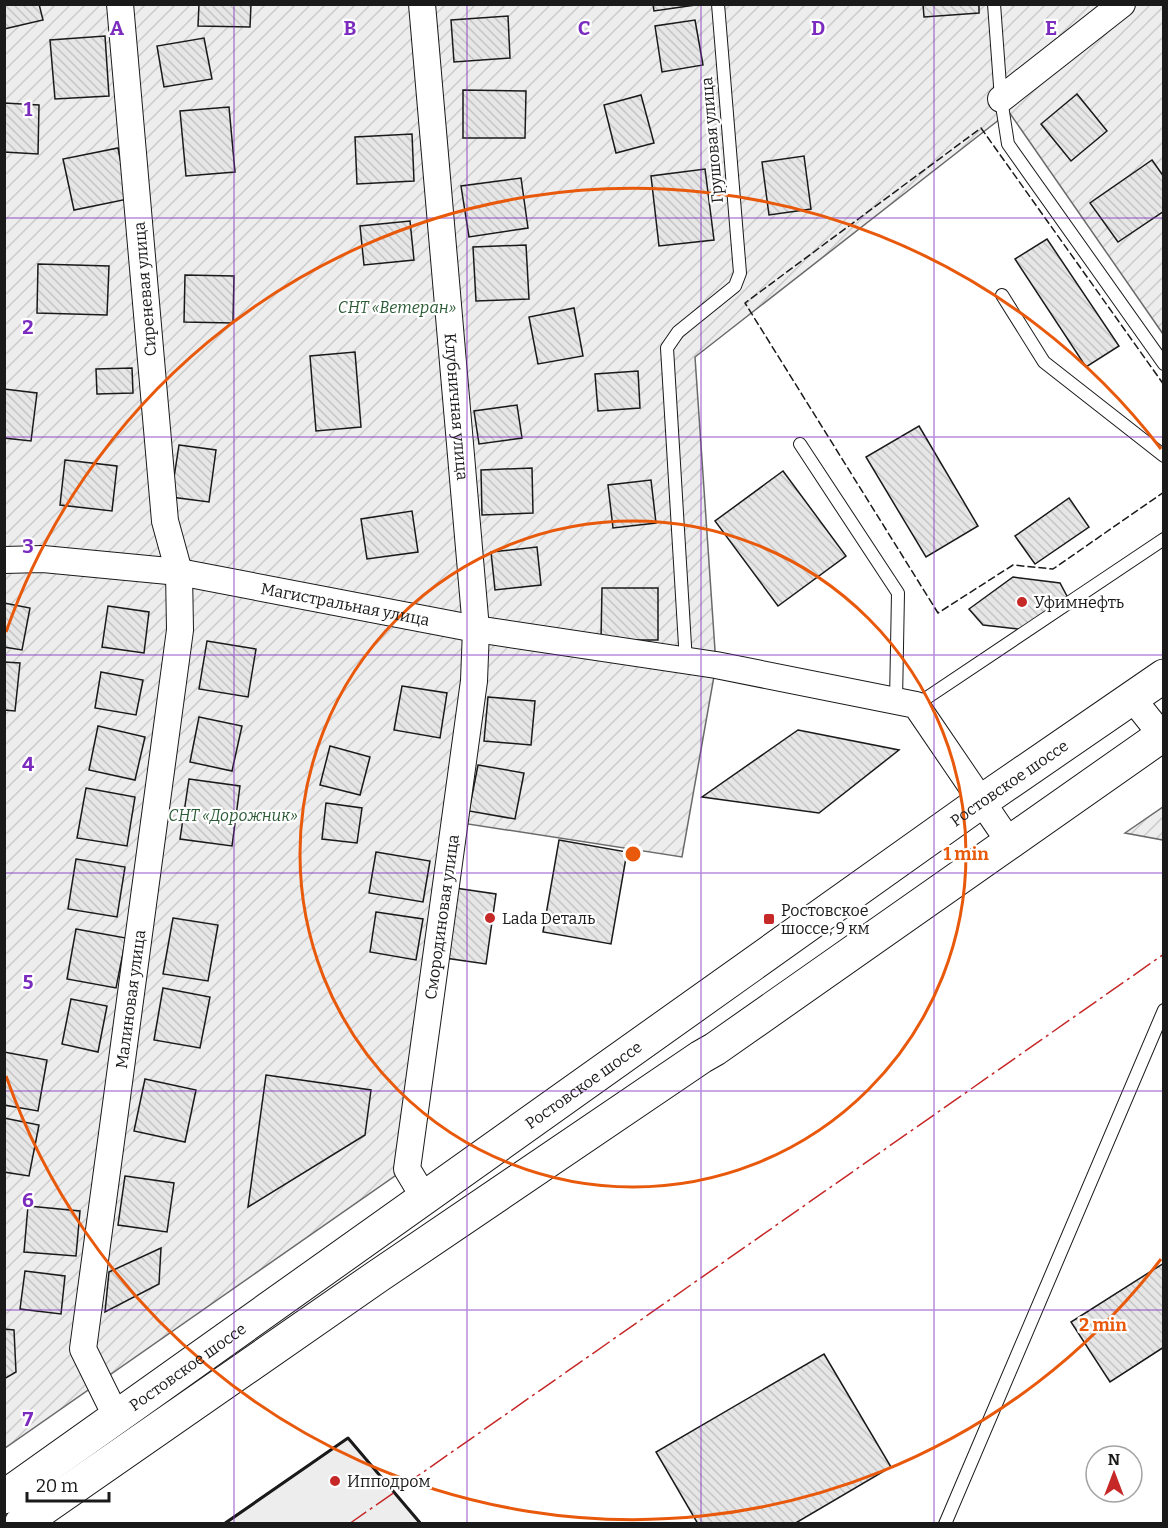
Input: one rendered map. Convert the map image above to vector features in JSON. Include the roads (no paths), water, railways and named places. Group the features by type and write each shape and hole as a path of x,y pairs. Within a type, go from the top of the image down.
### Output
{"highway":[{"name":"Ростовское шоссе","path":"4,1497 982,801 1164,676"},
{"name":"Ростовское шоссе","path":"21,1524 368,1282 691,1063 716,1049 1163,736"}],"street":[{"name":"Сиреневая улица","path":"120,4 165,522 178,572"},
{"name":"Клубничная улица","path":"422,4 476,629"},
{"path":"1001,99 1122,4"},
{"name":"Магистральная улица","path":"4,560 43,559 178,572 476,629 716,665 906,703"},
{"name":"Малиновая улица","path":"117,1418 83,1349 180,630 178,572"},
{"name":"Смородиновая улица","path":"424,1199 406,1169 474,681 476,629"},
{"path":"1132,698 1163,736"},
{"path":"906,703 982,801 1010,843"}],"lane":[{"name":"Грушовая улица","path":"686,662 667,348 678,332 735,286 740,273 718,4"},
{"path":"994,4 1001,99 1008,144 1164,364"},
{"path":"1002,296 1044,363 1164,456"},
{"path":"800,444 898,593 906,703 1164,539"},
{"path":"945,1524 1164,1010"}],"place":[{"name":"Уфимнефть","path":"1022,602"},
{"name":"Lada Dеталь","path":"490,918"},
{"name":"Ростовское шоссе, 9 км","path":"769,919"},
{"name":"Ипподром","path":"335,1481"}],"park label":[{"name":"СНТ «Ветеран»","path":"397,307"},
{"name":"СНТ «Дорожник»","path":"233,815"}]}
